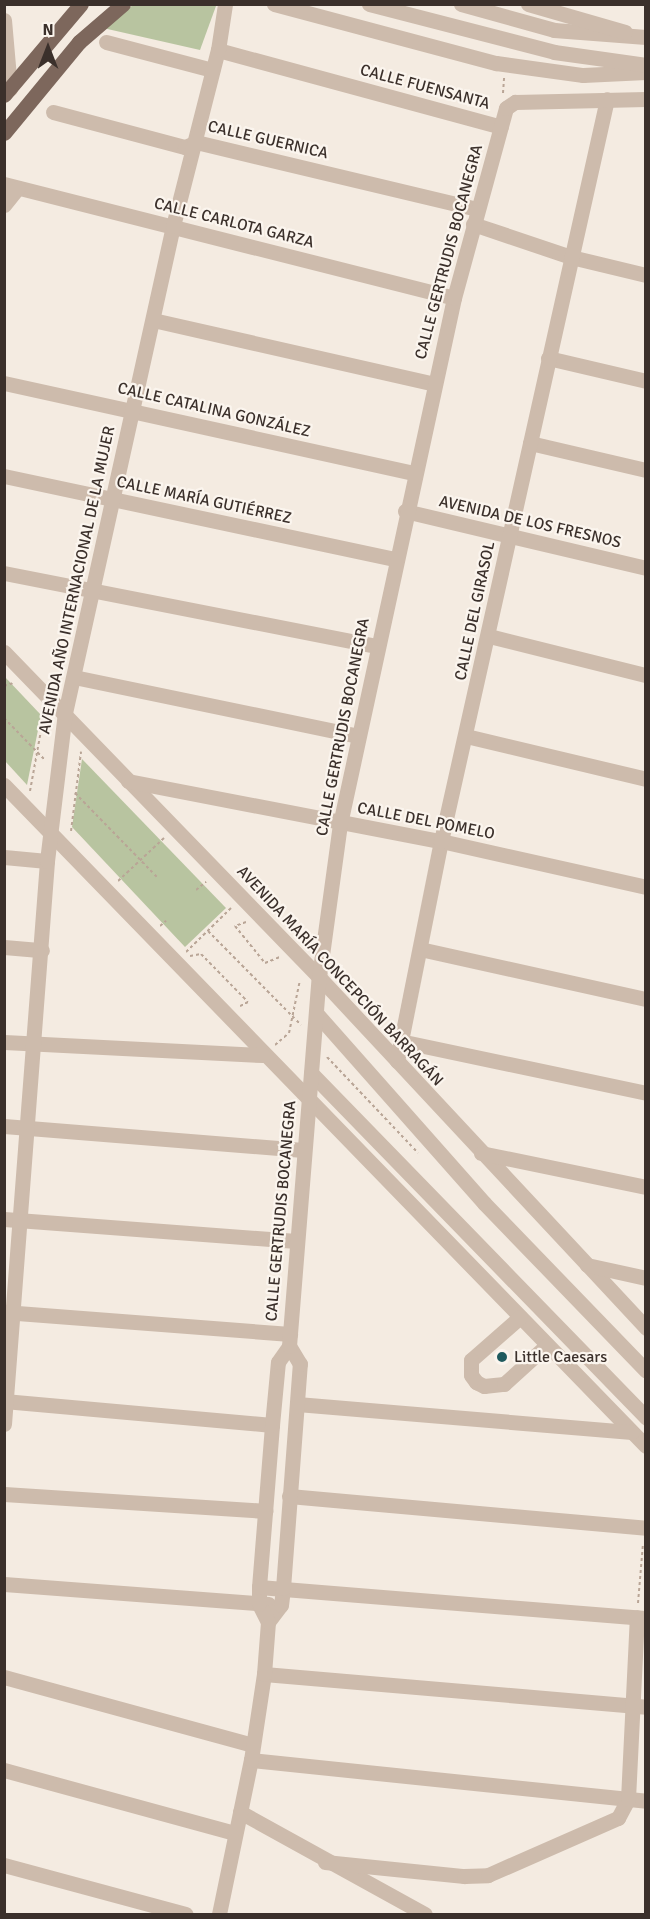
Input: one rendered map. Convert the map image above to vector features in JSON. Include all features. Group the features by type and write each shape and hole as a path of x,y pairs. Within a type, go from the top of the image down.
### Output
{"main road":[{"path":"7,92 81,4"},
{"path":"4,132 79,42 123,4"}],"street":[{"name":"AVENIDA AÑO INTERNACIONAL DE LA MUJER","path":"4,1424 9,1312 28,1128 32,1044 42,950 47,861 65,713 173,226 218,50 225,4"},
{"path":"274,4 504,64 583,75 645,72"},
{"path":"369,4 554,52 645,65"},
{"path":"461,4 554,30 645,37"},
{"path":"528,4 645,37"},
{"path":"4,20 7,92"},
{"path":"106,42 213,70"},
{"name":"CALLE FUENSANTA","path":"218,50 501,127 506,108 515,102 645,99"},
{"name":"CALLE DEL GIRASOL","path":"397,1061 441,841 489,636 509,535 607,99"},
{"name":"CALLE GUERNICA","path":"53,112 185,147 196,142 477,209"},
{"name":"CALLE GERTRUDIS BOCANEGRA","path":"219,1914 252,1753 264,1674 268,1623 259,1604 259,1587 272,1425 278,1362 289,1340 319,977 340,824 405,511 434,384 473,224 501,127"},
{"path":"4,206 11,186"},
{"name":"CALLE CARLOTA GARZA","path":"11,186 454,298"},
{"path":"473,224 572,256 645,275"},
{"path":"153,320 434,384"},
{"path":"548,358 645,381"},
{"name":"CALLE CATALINA GONZÁLEZ","path":"4,383 415,473"},
{"path":"530,443 645,470"},
{"name":"CALLE MARÍA GUTIÉRREZ","path":"4,476 396,559"},
{"name":"AVENIDA DE LOS FRESNOS","path":"405,511 645,568"},
{"path":"4,573 377,646"},
{"path":"489,636 645,675"},
{"name":"AVENIDA MARÍA CONCEPCIÓN BARRAGÁN","path":"4,652 319,977 645,1328"},
{"path":"74,677 358,736"},
{"path":"466,736 645,779"},
{"name":"CALLE DEL POMELO","path":"128,781 340,824 441,841 645,887"},
{"path":"4,785 263,1055 308,1098 645,1446"},
{"path":"4,857 47,861"},
{"path":"4,947 42,950"},
{"path":"420,949 645,999"},
{"path":"316,1013 484,1203 645,1371"},
{"path":"400,1041 645,1093"},
{"path":"4,1042 263,1055"},
{"path":"311,1073 645,1418"},
{"path":"4,1126 303,1150"},
{"path":"481,1153 645,1187"},
{"path":"4,1219 296,1241"},
{"path":"587,1265 645,1278"},
{"path":"9,1312 289,1340"},
{"path":"520,1317 471,1360 471,1375 476,1382 484,1386 504,1384 547,1345"},
{"name":"CALLE GERTRUDIS BOCANEGRA","path":"281,1605 300,1364 289,1340"},
{"path":"5,1401 272,1425"},
{"path":"297,1404 632,1432"},
{"path":"4,1494 265,1510"},
{"path":"289,1496 645,1528"},
{"path":"4,1584 281,1605"},
{"path":"259,1587 641,1618 638,1706 628,1799 622,1814 611,1822 488,1875 464,1876 325,1862"},
{"path":"268,1623 281,1605"},
{"path":"264,1674 638,1706"},
{"path":"4,1677 252,1753 645,1801"},
{"path":"4,1770 235,1833"},
{"path":"240,1812 325,1862 425,1914"},
{"path":"4,1865 186,1914"}],"path":[{"path":"504,64 506,108"},
{"path":"4,686 14,683"},
{"path":"21,783 30,791 45,715 37,707"},
{"path":"4,718 157,877"},
{"path":"76,836 69,828 81,752 88,760"},
{"path":"156,831 171,846"},
{"path":"118,881 164,838"},
{"path":"111,874 125,889"},
{"path":"199,875 212,888"},
{"path":"196,890 206,882"},
{"path":"225,902 246,923 235,926 265,963 280,957 287,964"},
{"path":"185,953 231,908"},
{"path":"153,919 166,933"},
{"path":"160,926 166,921"},
{"path":"208,931 292,1015 335,1067"},
{"path":"179,946 187,957 201,954 248,1002 237,1008 244,1015"},
{"path":"268,1038 276,1045 289,1033 300,980 293,972"},
{"path":"641,1618 645,1528"}],"green space":[{"path":"215,4 216,6 200,50 103,28 133,5"},
{"path":"5,677 41,715 27,785 5,761"},
{"path":"82,759 226,908 185,947 72,827"}],"place":[{"name":"Little Caesars","path":"502,1357"}]}
